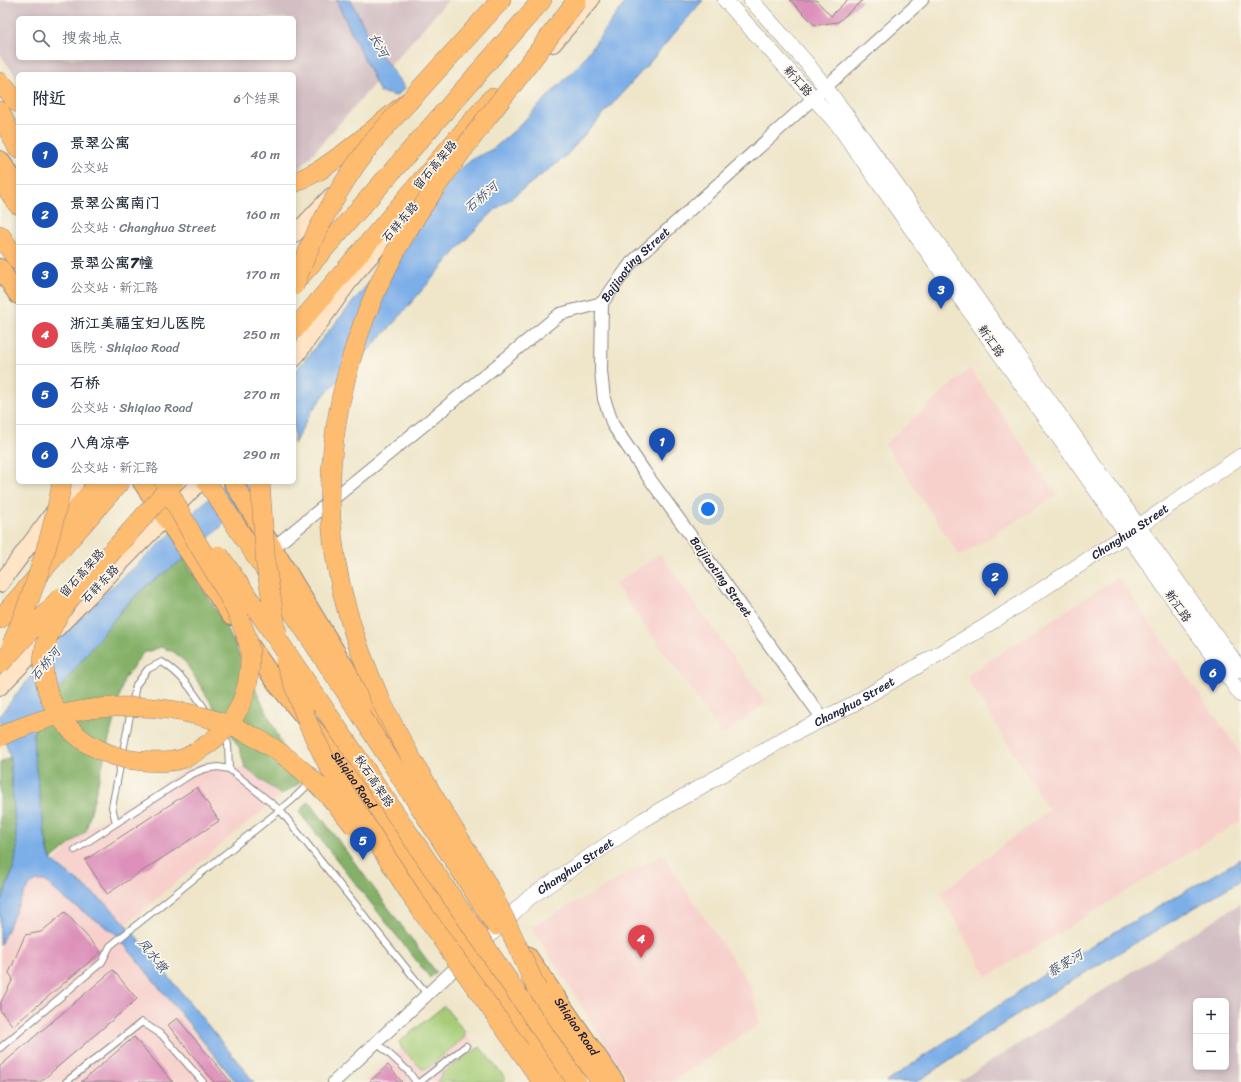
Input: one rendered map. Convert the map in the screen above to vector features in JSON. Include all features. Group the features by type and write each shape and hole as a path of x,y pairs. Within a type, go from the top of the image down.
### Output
{"highway":[{"path":"296,280 315,238 357,164 376,138 501,0"},
{"path":"296,282 542,0"},
{"path":"537,989 485,881 436,802 380,700 364,659 343,590 336,558 330,493 332,456 337,422 345,386 366,315 381,281 398,247 418,214 456,159 576,0"},
{"name":"留石高架路","path":"296,328 576,0"},
{"path":"0,82 16,101"},
{"path":"296,182 320,170 347,151 411,99"},
{"path":"0,111 16,145"},
{"path":"0,180 16,202"},
{"path":"0,235 16,258"},
{"path":"0,671 44,560 56,514 62,484"},
{"path":"0,608 27,569 97,484"},
{"path":"0,619 118,484"},
{"name":"留石高架路","path":"0,664 162,484"},
{"name":"秋石高架路","path":"169,484 288,655 576,1082"},
{"name":"秋石高架路","path":"209,484 361,715 444,848 537,989 601,1082"},
{"path":"214,484 229,514"},
{"path":"260,484 264,544 270,599 278,634 296,693 309,726 329,767 414,900 542,1082"},
{"path":"168,489 187,526 221,581 237,612 250,650 250,668 248,685 243,699 227,728 199,750 182,758 160,762 140,762 103,753 84,742 69,729 55,708 46,687 43,669 45,647 57,616 168,489"},
{"path":"0,737 54,715 127,706 182,712 239,729 266,744 312,779 334,800 414,900"}],"main road":[{"path":"296,233 420,104 505,0"},
{"name":"石祥东路","path":"296,356 354,275 591,0"},
{"path":"0,160 16,183"},
{"path":"0,268 16,292"},
{"path":"0,584 75,484"},
{"name":"Shiqiao Road","path":"143,484 277,684 337,757 560,1082"},
{"name":"石祥东路","path":"0,687 169,523 198,484"},
{"name":"Shiqiao Road","path":"234,484 459,854 504,922 615,1082"}],"street":[{"name":"新汇路","path":"725,0 838,125 1133,530 1241,671"},
{"name":"新汇路","path":"751,0 806,62 825,87 1133,530 1241,695"},
{"name":"Baijiaoting Street","path":"823,719 644,471 613,424 604,398 601,371 602,303 631,264 922,0"},
{"path":"273,548 560,314 602,303"},
{"name":"Changhua Street","path":"472,952 529,898 643,820 785,738 853,704 981,629 1133,530 1241,456"},
{"path":"334,1082 472,952"}],"lane":[{"path":"116,823 112,807 136,685 148,669 162,662 175,670 187,683 228,744 229,769"},
{"path":"322,772 337,757"},
{"path":"75,850 190,775 204,769 218,767 229,769 280,810 427,994"},
{"path":"0,1048 102,962 110,946 280,810 316,777"},
{"path":"66,1082 142,1022 162,1035 203,1082"},
{"path":"376,1042 408,1071 416,1082"},
{"path":"420,1082 466,1046"}],"shaded area":[{"path":"0,0 448,0 296,173 296,72 16,72 16,76 0,54"},
{"path":"970,368 1057,495 960,556 885,444"},
{"path":"660,554 766,703 723,735 615,584"},
{"path":"1118,577 1241,754 1241,821 987,977 940,893 1049,811 966,676"},
{"path":"202,764 245,768 281,795 126,924 110,907 55,861 86,830 177,774"},
{"path":"662,855 752,988 760,1024 671,1082 630,1082 531,927"},
{"path":"37,881 45,881 66,900 115,933 233,1082 0,1082 0,945 23,895 30,885"},
{"path":"1241,903 1241,1082 958,1082"},
{"path":"444,1006 502,1082 365,1082"}],"green space":[{"path":"184,559 224,622 300,783 281,795 245,768 240,749 186,663 174,652 161,647 143,653 124,679 86,831 51,860 42,816 34,756 34,731 38,720 43,709 72,669 123,609 151,582"},
{"path":"10,757 17,848 14,867 0,905 0,763"},
{"path":"309,801 436,972 430,978 299,812"},
{"path":"444,1006 465,1032 464,1038 428,1068 422,1069 402,1049 399,1042"},
{"path":"480,1047 505,1078 505,1082 437,1082 442,1073"}],"water":[{"path":"336,0 350,0 377,50 405,88 396,96 380,92"},
{"name":"石桥河","path":"627,0 703,0 564,158 495,210 469,236 384,334 325,394 311,412 296,440 296,371 401,244 429,213 441,197 447,184 459,170 474,158 493,149 515,130 579,65"},
{"name":"石桥河","path":"223,484 268,484 190,555 147,585 124,607 45,707 33,733 34,755 47,848 51,860 110,907 126,924 254,1082 236,1082 115,933 66,900 45,881 37,881 30,885 23,895 0,945 0,905 14,867 17,848 10,757 0,724 0,715 84,609 124,577"},
{"name":"蔡家河","path":"1241,859 1241,880 1058,989 986,1035 917,1082 886,1082 1058,965"}],"building":[{"path":"790,0 816,0 831,16 847,0 863,0 838,22 815,25"},
{"path":"197,787 219,821 107,894 85,860"},
{"path":"65,912 101,952 13,1026 0,1010 0,1004 13,979 9,973 25,935 41,932"},
{"path":"113,970 137,999 40,1082 0,1082 0,1066"},
{"path":"177,1018 231,1082 214,1082 168,1025"},
{"path":"134,1037 173,1082 81,1082"},
{"path":"388,1065 402,1082 369,1082"}],"place":[{"name":"景翆公寓7幢","path":"941,309"},
{"name":"景翠公寓","path":"662,461"},
{"name":"景翠公寓南门","path":"995,596"},
{"name":"八角凉亭","path":"1213,692"},
{"name":"石桥","path":"363,860"},
{"name":"浙江美福宝妇儿医院","path":"641,958"}],"water label":[{"name":"长河","path":"379,45"},
{"name":"凤水墩","path":"153,955"}]}
